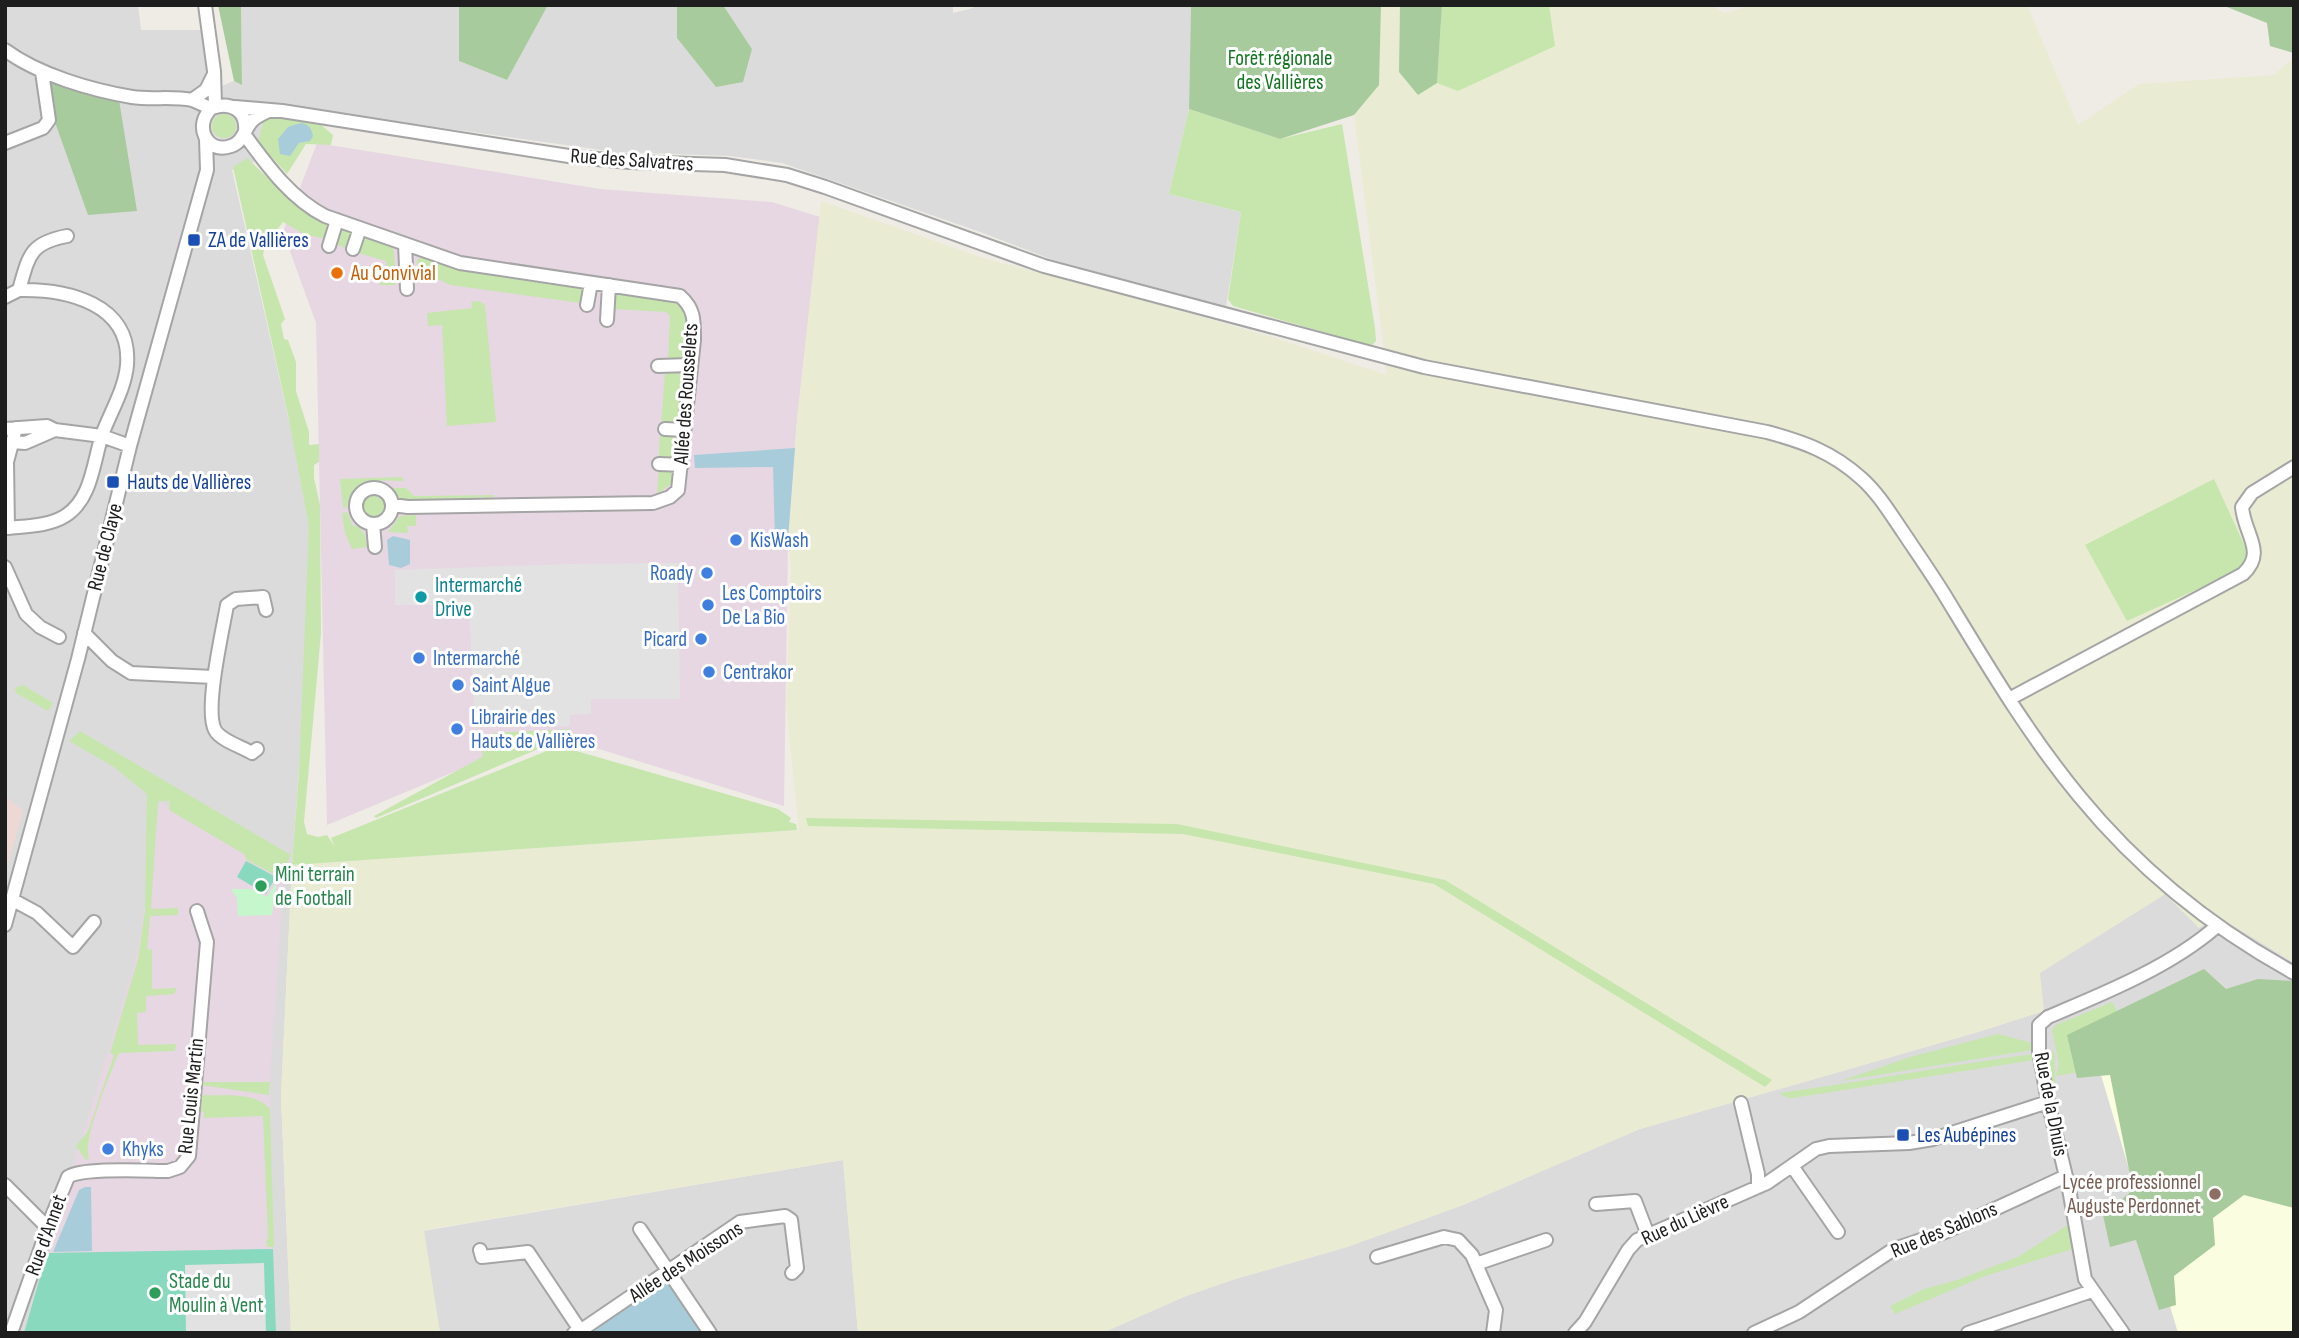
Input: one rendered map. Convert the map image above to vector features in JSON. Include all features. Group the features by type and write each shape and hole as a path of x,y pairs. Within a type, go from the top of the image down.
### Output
{"street":[{"path":"205,5 214,72 223,107 244,118 244,133"},
{"name":"Rue des Salvatres","path":"5,50 42,72 133,97 188,100 223,107 272,110 575,157 725,165 788,175 1044,266 1191,303 1403,362 1756,429 1807,442 1861,478 1882,501 1923,560 2008,699 2078,795 2116,838 2217,926 2294,974"},
{"path":"5,143 43,128 49,120 42,72"},
{"path":"214,72 206,90 188,100 200,119 204,132 218,147 228,147 244,133 254,119 272,110"},
{"path":"204,132 205,116 223,107"},
{"name":"Rue de Claye","path":"5,925 84,633 130,446 207,170 204,132"},
{"name":"Allée des Rousselets","path":"244,133 261,160 309,207 337,220 460,263 680,296 691,305 698,320 682,465 678,490 670,497 659,503 408,507 392,505 388,495 379,489 367,489 356,502 357,513 363,521 373,524"},
{"name":"Rue de Claye","path":"207,170 228,147"},
{"name":"Allée des Rousselets","path":"228,147 261,160"},
{"path":"329,246 337,220"},
{"path":"353,248 360,228"},
{"path":"19,290 36,247 47,240 67,236"},
{"path":"405,244 407,289"},
{"path":"587,305 591,283"},
{"path":"607,320 610,285"},
{"path":"5,297 19,290 47,289 75,295 101,308 122,335 127,365 102,436 84,498 65,516 38,525 7,529 8,462 13,442 11,428 47,426 55,430 102,436 130,446"},
{"path":"658,366 691,365"},
{"path":"665,429 684,430"},
{"path":"13,442 24,443 55,430"},
{"path":"659,464 682,465"},
{"path":"2008,699 2243,574 2253,564 2255,551 2243,521 2242,507 2252,493 2294,467"},
{"path":"375,547 373,524 379,524 389,516 392,505"},
{"path":"5,567 26,614 40,627 59,637"},
{"path":"257,749 252,753 216,733 213,725 213,677 228,605 236,599 263,597 266,610"},
{"path":"84,633 113,661 131,673 213,677"},
{"path":"13,900 37,913 72,947 94,922"},
{"name":"Rue Louis Martin","path":"68,1177 88,1172 168,1171 186,1163 191,1142 207,942 197,911"},
{"name":"Rue de la Dhuis","path":"2123,1333 2092,1291 2082,1268 2066,1177 2048,1102 2038,1036 2041,1021 2125,984 2198,941 2217,926"},
{"name":"Rue du Lièvre","path":"1581,1331 1628,1250 1637,1240 1758,1187 1816,1149 1933,1139 2048,1102"},
{"path":"1741,1103 1758,1174 1758,1187"},
{"path":"1792,1166 1838,1232"},
{"name":"Rue d'Annet","path":"11,1333 68,1177"},
{"name":"Rue des Sablons","path":"1754,1333 1799,1312 1894,1249 1945,1232 2066,1177"},
{"path":"5,1185 48,1228"},
{"path":"1596,1204 1635,1201 1647,1235"},
{"name":"Allée des Moissons","path":"579,1332 740,1222 785,1216 791,1220 797,1268 792,1273"},
{"path":"640,1229 710,1333"},
{"path":"1377,1257 1432,1240 1452,1238 1465,1245 1496,1310 1493,1333"},
{"path":"1476,1264 1546,1240"},
{"path":"480,1250 482,1257 528,1251 579,1332"},
{"path":"1969,1333 2092,1291"}],"shaded area":[{"path":"5,5 138,5 141,30 203,30 214,89 234,81 242,84 241,5 459,5 459,61 507,80 548,5 677,5 677,38 752,49 723,5 953,5 953,13 973,8 974,5 1191,5 1189,109 1169,194 1241,212 1226,307 1053,260 782,163 730,156 616,152 271,104 269,139 254,162 232,170 298,460 311,536 310,616 292,865 281,1096 291,1333 5,1333"},
{"path":"1381,5 1400,5 1399,72 1437,82 1442,5 1712,5 1724,13 1756,5 2027,5 2078,125 2139,84 2274,75 2294,57 2294,963 2217,916 2199,928 2165,894 2040,973 2044,1011 1640,1129 1463,1205 1347,1247 1186,1296 1102,1333 858,1333 843,1160 424,1230 440,1333 291,1333 281,1096 292,865 799,830 786,706 791,568 788,540 797,420 821,201 983,258 1275,338 1387,375 1354,115 1379,84"},
{"path":"317,143 600,189 772,202 820,217 797,420 788,540 784,806 547,733 327,825 316,323 283,232"},
{"path":"678,563 680,699 591,699 591,714 570,715 570,726 475,726 469,605 395,605 395,570"},
{"path":"5,796 23,811 5,875"},
{"path":"160,802 284,871 270,1080 273,1249 47,1253 138,952"},
{"path":"2165,894 2199,927 2217,915 2294,963 2294,1333 1102,1333 1186,1296 1347,1247 1463,1205 1640,1129 2043,1011 2039,973"},
{"name":"Lycée professionnel Auguste Perdonnet","path":"2294,1031 2294,1333 2178,1333 2095,1055"},
{"path":"843,1160 858,1333 440,1333 423,1231"},
{"path":"264,1263 266,1333 186,1333 185,1265"}],"green space":[{"path":"218,5 241,5 242,85 234,81"},
{"path":"459,5 548,5 507,80 459,61"},
{"path":"677,5 723,5 752,49 743,82 716,87 677,38"},
{"name":"Forêt régionale des Vallières","path":"1191,5 1381,5 1379,85 1354,115 1280,139 1189,109"},
{"path":"1400,5 1442,5 1437,83 1418,95 1399,72"},
{"path":"1442,5 1549,5 1555,46 1458,91 1437,83"},
{"path":"2222,5 2294,5 2294,53 2270,46 2267,23"},
{"path":"50,83 119,100 137,211 88,215 56,125"},
{"path":"1189,109 1280,139 1342,124 1375,328 1376,341 1371,346 1233,306 1228,299 1241,212 1169,194"},
{"path":"224,114 233,117 236,126 233,135 224,138 215,135 212,126 215,117"},
{"path":"275,116 319,123 333,135 331,145 306,144 287,174 258,142 263,124 260,121"},
{"path":"247,158 305,213 330,224 325,239 304,234 283,222 277,230 268,231 263,255 285,319 281,324 284,339 288,340 296,362 296,391 309,432 309,445 319,444 319,462 314,465 314,478 320,505 321,633 304,822 307,834 318,837 327,835 335,847 331,838 559,746 778,809 791,818 789,822 796,824 797,830 292,865 299,771 309,526 288,415 233,167"},
{"path":"340,227 353,232 347,249 334,243"},
{"path":"362,234 390,245 394,251 396,285 378,285 388,278 386,261 355,252"},
{"path":"423,256 581,286 581,303 450,285 438,279 417,283 417,260"},
{"path":"615,290 674,298 680,304 687,319 685,361 668,361 670,316 666,312 612,309"},
{"path":"479,301 485,305 496,422 447,426 442,325 428,326 427,313 472,308 471,302"},
{"path":"665,371 683,374 680,421 674,425 661,426"},
{"path":"660,431 680,433 676,459 659,458"},
{"path":"659,468 672,469 671,484 657,494"},
{"path":"403,477 403,481 376,481 360,486 349,498 347,508 343,507 340,479"},
{"path":"2214,479 2253,564 2127,621 2085,545"},
{"path":"391,488 406,488 414,496 494,497 404,500"},
{"path":"373,496 384,503 385,508 378,519 373,520 362,513 361,508 368,497"},
{"path":"347,512 353,526 358,526 365,535 367,547 352,549 345,533 342,513"},
{"path":"416,515 416,526 407,526 408,533 388,532 400,516"},
{"path":"23,685 53,703 48,711 16,693 15,688"},
{"path":"570,729 571,747 558,743 550,744 376,818 374,816 482,757 483,743 493,733"},
{"path":"80,731 291,855 279,877 247,860 244,854 169,810 170,801 158,801 151,909 178,908 178,915 150,916 147,950 152,949 152,989 177,988 174,994 146,996 146,1012 137,1013 138,1045 176,1044 175,1051 119,1053 93,1123 89,1138 89,1159 86,1160 76,1146 88,1131 114,1055 110,1053 138,959 145,911 147,794 114,767 69,741"},
{"path":"806,818 1177,824 1445,880 1772,1080 1765,1087 1434,884 1183,834 808,826"},
{"name":"Mini terrain de Football","path":"246,861 276,877 266,894 237,877"},
{"path":"277,881 272,915 238,916 237,898 231,889 251,889 267,897"},
{"name":"Lycée professionnel Auguste Perdonnet","path":"2204,969 2226,989 2258,979 2294,981 2294,1208 2244,1195 2213,1218 2215,1245 2174,1276 2176,1305 2159,1310 2136,1240 2110,1247 2103,1215 2133,1190 2110,1075 2077,1078 2067,1035"},
{"path":"2112,1002 2124,1023 2114,1066 2056,1076 2059,1064 2052,1030 2056,1025"},
{"path":"1998,1034 2032,1043 2032,1050 1841,1081 1910,1057"},
{"path":"2053,1051 2056,1085 2052,1085 2046,1052"},
{"path":"2033,1054 2034,1060 1793,1098 1779,1093 1969,1063"},
{"path":"203,1082 270,1082 269,1095 201,1085"},
{"path":"202,1096 249,1097 270,1109 274,1247 267,1247 266,1239 263,1116 204,1118 204,1112 201,1112"},
{"path":"2069,1224 2073,1249 1985,1276 1895,1314 1890,1306 1924,1289 1957,1280 2018,1257"},
{"name":"Stade du Moulin à Vent","path":"273,1249 276,1333 24,1333 47,1253"}],"water":[{"path":"301,123 310,128 313,136 310,141 299,143 290,156 280,154 278,139 288,127"},
{"path":"795,448 788,540 775,540 773,467 695,468 694,455"},
{"path":"393,536 410,540 410,564 401,568 389,565 387,540"},
{"path":"91,1187 92,1251 53,1252 79,1190"},
{"path":"660,1280 670,1283 701,1328 701,1333 590,1333 591,1328"}],"place":[{"name":"ZA de Vallières","path":"194,240"},
{"name":"Au Convivial","path":"337,273"},
{"name":"Hauts de Vallières","path":"113,482"},
{"name":"KisWash","path":"736,540"},
{"name":"Roady","path":"707,573"},
{"name":"Intermarché Drive","path":"421,597"},
{"name":"Les Comptoirs De La Bio","path":"708,605"},
{"name":"Picard","path":"701,639"},
{"name":"Intermarché","path":"419,658"},
{"name":"Centrakor","path":"709,672"},
{"name":"Saint Algue","path":"458,685"},
{"name":"Librairie des Hauts de Vallières","path":"457,729"},
{"name":"Mini terrain de Football","path":"261,886"},
{"name":"Les Aubépines","path":"1903,1135"},
{"name":"Khyks","path":"108,1149"},
{"name":"Lycée professionnel Auguste Perdonnet","path":"2215,1194"},
{"name":"Stade du Moulin à Vent","path":"155,1293"}]}
